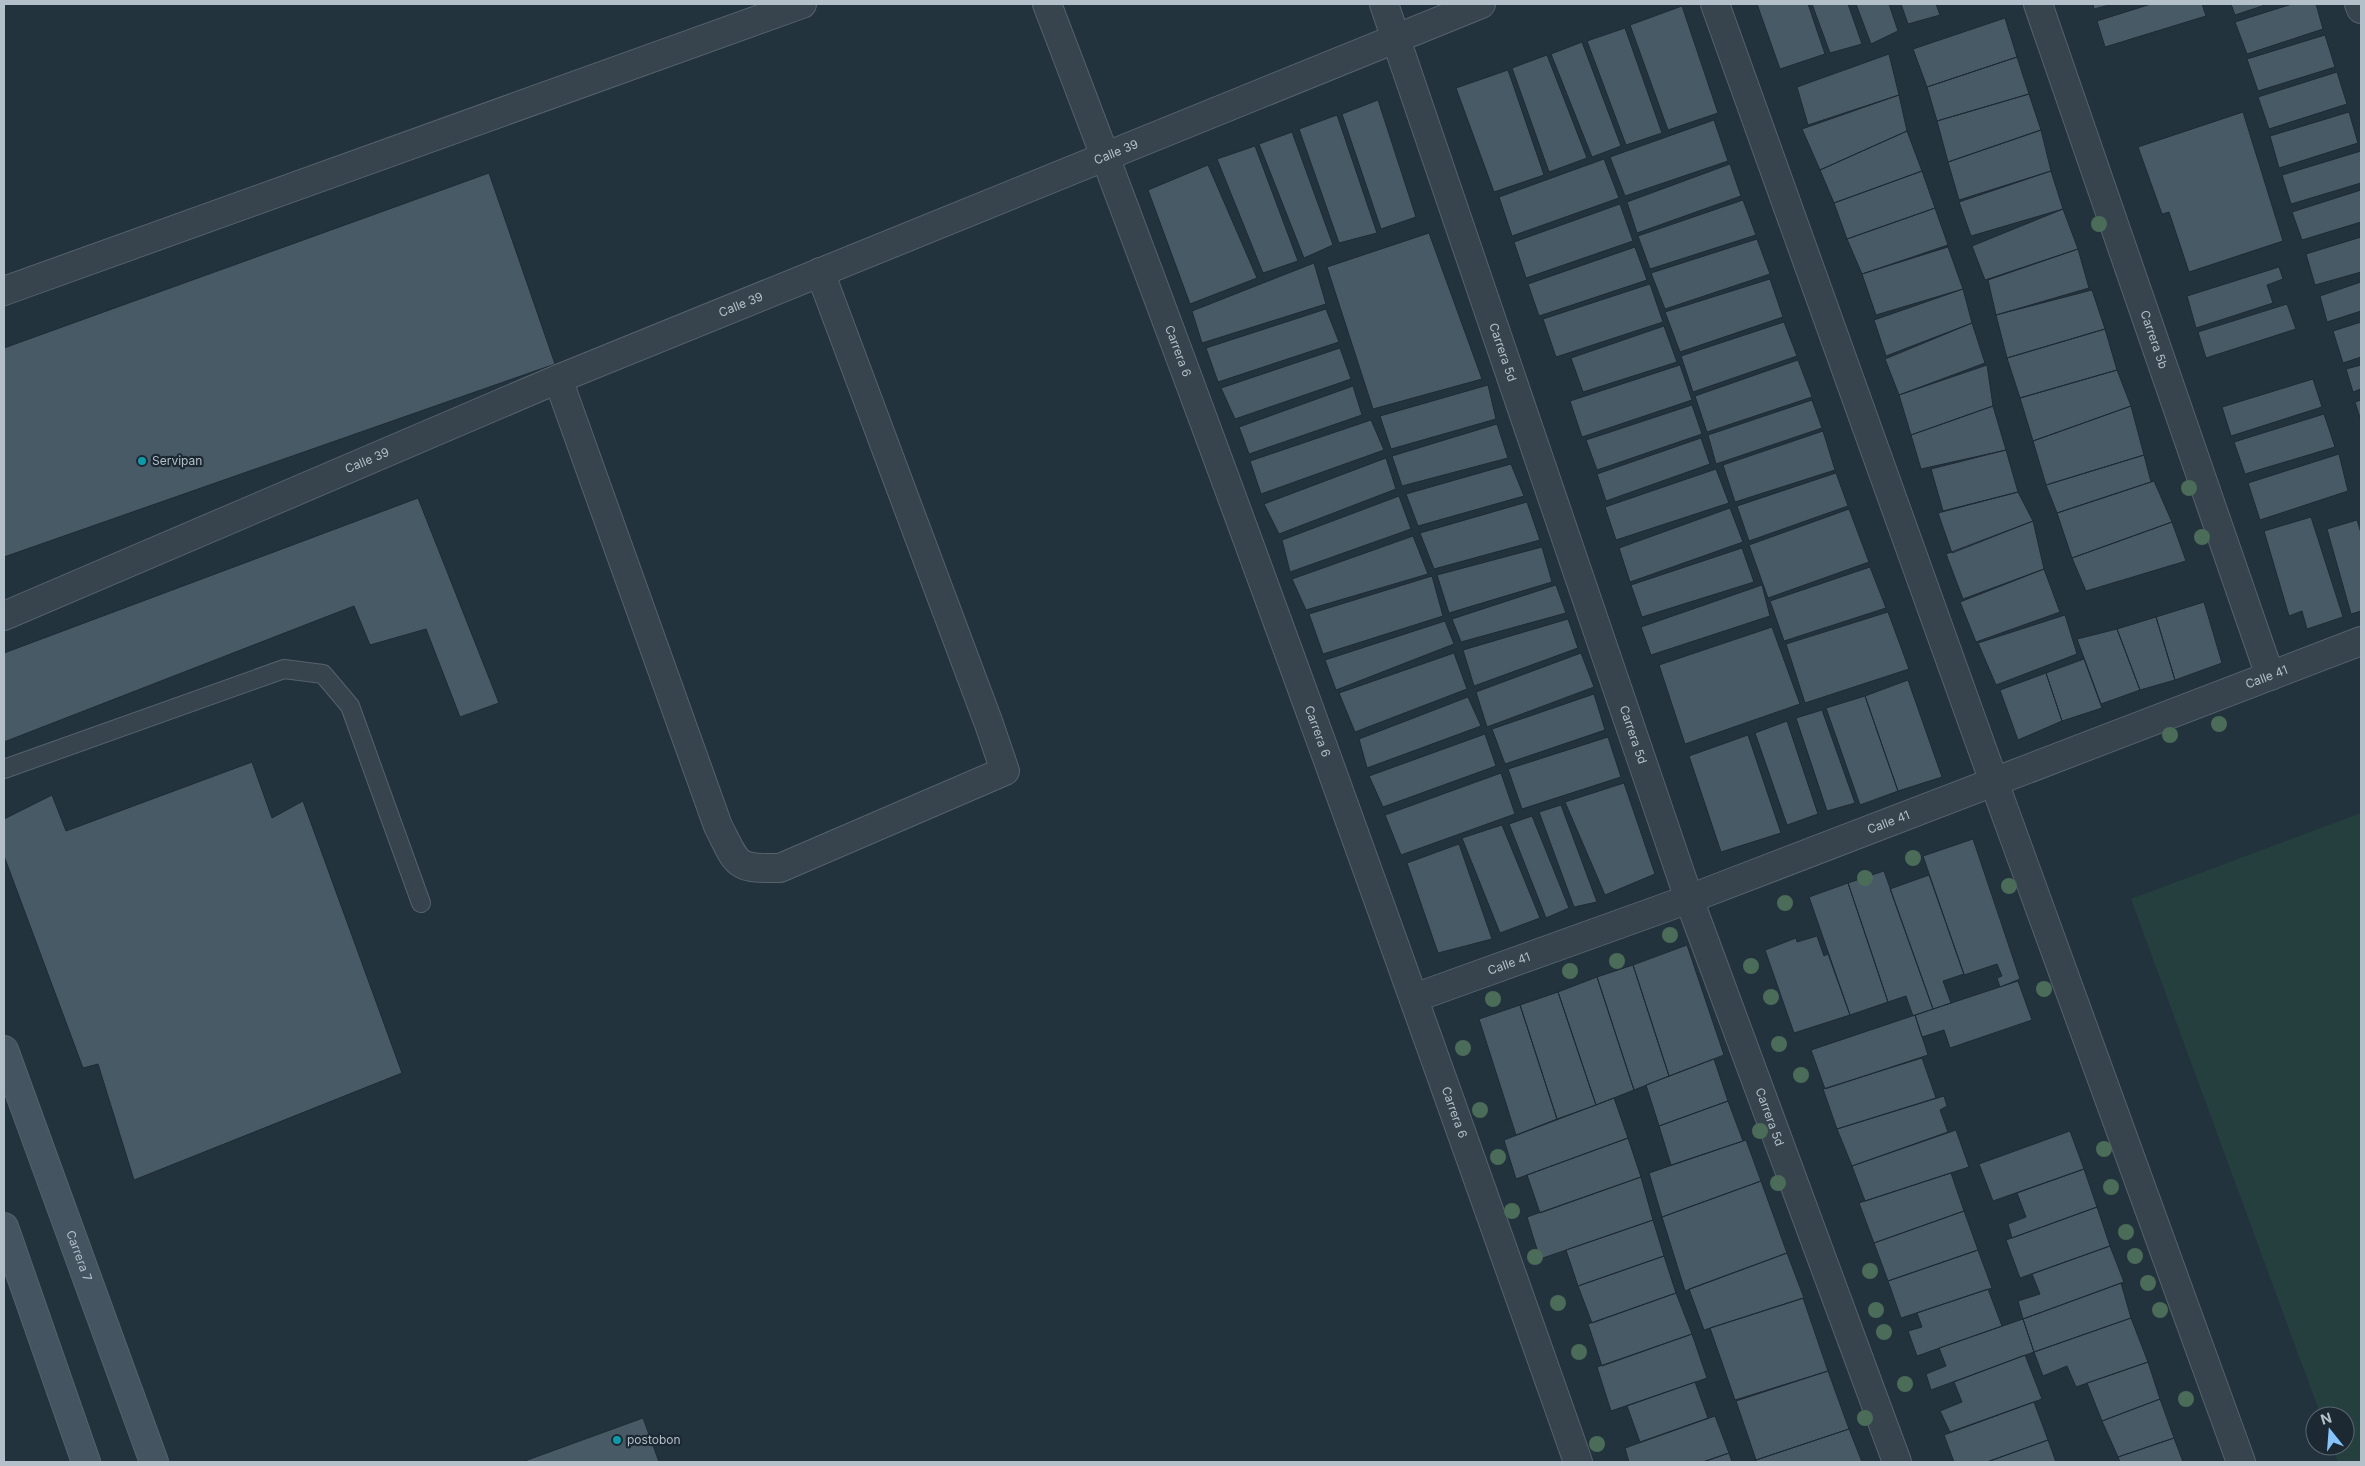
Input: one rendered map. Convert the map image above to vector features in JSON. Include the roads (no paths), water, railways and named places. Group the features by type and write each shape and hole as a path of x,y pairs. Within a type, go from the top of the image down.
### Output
{"main road":[{"name":"Carrera 7","path":"4,1050 154,1462"},
{"path":"4,1227 86,1462"}],"street":[{"path":"4,291 802,4"},
{"name":"Carrera 6","path":"1047,4 1106,156 1414,998 1578,1462"},
{"name":"Carrera 5d","path":"1384,4 1689,899 1897,1462"},
{"name":"Calle 39","path":"4,616 558,379 1481,4"},
{"path":"1715,4 2240,1462"},
{"name":"Carrera 5b","path":"2038,4 2270,676"},
{"path":"2359,4 2361,10"},
{"path":"558,379 718,826 735,859 749,868 780,868 1005,771 986,715 820,272"},
{"name":"Calle 41","path":"1414,998 1689,899 2361,641"}],"lane":[{"path":"4,769 284,669 323,674 350,706 421,903"}],"place":[{"name":"Servipan","path":"142,461"},
{"name":"postobon","path":"617,1440"}]}
